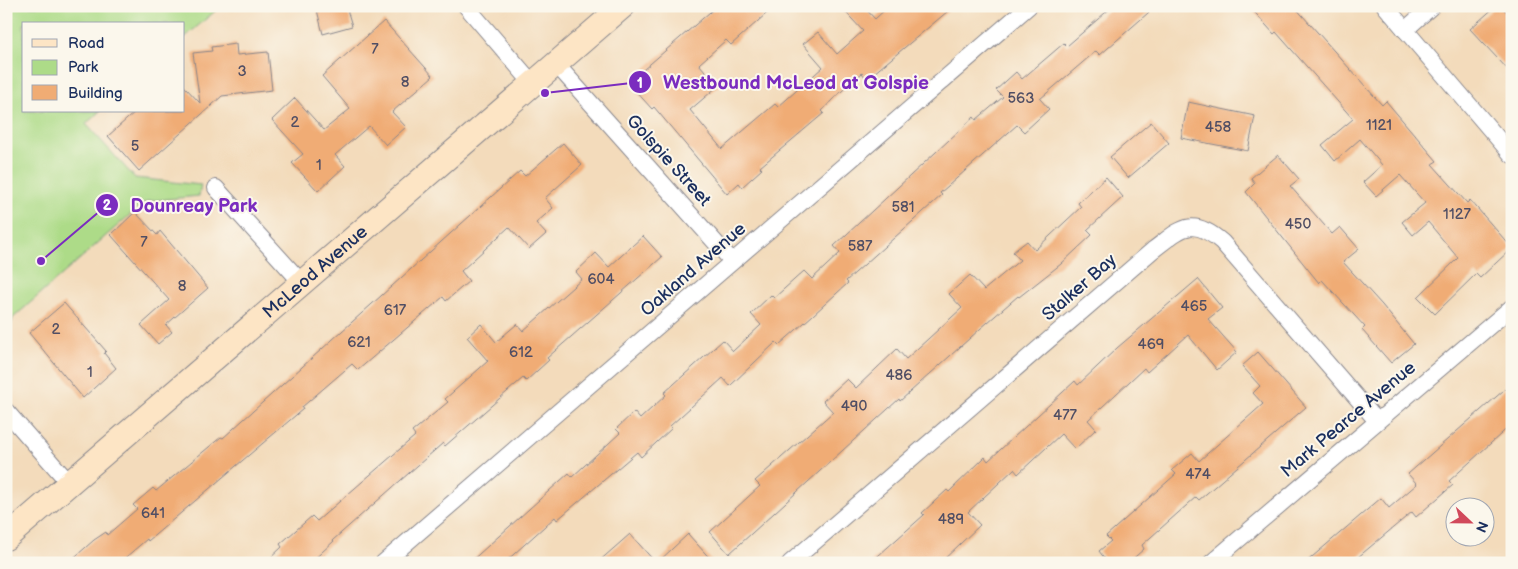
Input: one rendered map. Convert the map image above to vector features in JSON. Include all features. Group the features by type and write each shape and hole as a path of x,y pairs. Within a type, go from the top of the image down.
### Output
{"street":[{"path":"466,6 533,84"},
{"name":"McLeod Avenue","path":"6,538 622,6"},
{"name":"Oakland Avenue","path":"383,563 1029,6"},
{"path":"1384,6 1512,155"},
{"path":"1405,30 1432,6"},
{"name":"Golspie Street","path":"556,64 732,261"},
{"path":"216,188 302,283"},
{"name":"Stalker Bay","path":"790,563 1153,250 1185,228 1197,226 1210,232 1222,242 1378,421"},
{"name":"Mark Pearce Avenue","path":"1211,563 1512,307"},
{"path":"6,411 70,484"}],"green space":[{"path":"6,6 221,6 185,37 185,22 22,22 22,112 99,112 86,124 135,178 201,185 199,196 148,201 141,205 13,318 6,342"}],"building":[{"path":"316,6 346,6 352,26 323,34"},
{"path":"717,6 775,6 731,45 726,40 699,64 718,86 690,110 722,149 775,104 778,107 823,67 803,44 818,32 837,54 863,31 840,6 863,6 875,19 889,6 954,6 867,79 862,73 832,100 822,111 824,113 760,167 762,169 742,187 739,183 727,194 654,107 652,109 633,88 648,75 643,70"},
{"path":"1113,6 1156,6 1100,55 1096,51 1040,99 1049,109 1024,132 1017,125 940,193 942,195 846,281 848,283 813,315 779,345 776,342 730,386 723,378 670,426 672,428 641,457 637,452 557,520 555,517 504,563 469,563 569,473 572,477 620,433 616,429 634,412 640,419 666,395 664,393 723,340 733,351 761,325 751,314 771,295 774,298 804,271 812,279 840,253 834,246 974,117 976,120 1003,97 996,90 1016,72 1022,79 1064,43 1067,46"},
{"path":"1249,6 1294,6 1382,105 1386,101 1437,161 1432,164 1467,203 1470,200 1512,248 1480,278 1476,274 1435,314 1418,297 1458,258 1428,222 1413,235 1402,222 1425,203 1400,175 1376,196 1363,182 1382,165 1360,139 1335,161 1322,145 1353,119 1276,32 1274,34"},
{"path":"1496,6 1501,6 1512,18 1512,74 1470,29"},
{"path":"384,21 433,76 392,112 406,127 386,145 369,126 335,155 345,166 318,191 292,163 303,154 272,120 295,98 324,130 350,109 322,76"},
{"path":"236,44 237,55 268,52 272,90 222,96 139,171 108,136 135,112 185,112 185,87 200,103 193,53 212,51 211,47"},
{"path":"1188,102 1255,116 1248,151 1181,138"},
{"path":"1151,122 1169,143 1128,178 1110,157"},
{"path":"563,143 582,165 545,198 553,208 536,223 546,234 529,249 509,227 461,271 469,281 446,301 443,297 358,370 352,364 302,407 303,409 148,541 147,539 119,563 68,563 94,540 106,532 107,535 137,509 133,505 153,488 156,491 221,437 223,438 520,171 525,176"},
{"path":"1278,155 1299,179 1290,186 1332,234 1340,227 1359,249 1343,262 1414,344 1391,363 1362,330 1365,327 1322,280 1319,283 1246,192 1255,183 1251,178"},
{"path":"1106,177 1123,197 1087,230 1092,235 1061,264 1018,296 900,401 899,399 729,554 710,532 760,486 755,481 833,412 823,401 847,379 856,388 897,349 906,359 962,308 949,294 970,275 984,290 1020,260 1013,252 1027,241 1035,250 1081,207 1078,203"},
{"path":"135,212 157,235 160,231 208,288 166,325 172,332 158,344 141,325 169,300 111,235"},
{"path":"643,236 662,257 547,358 549,360 526,381 523,378 445,446 443,443 333,540 310,563 265,563 282,547 280,544 312,516 317,521 415,436 412,432 448,402 445,399 488,361 467,337 481,324 496,342 517,324 523,331 582,279 576,272 596,253 609,267"},
{"path":"1198,279 1222,308 1208,319 1237,352 1217,370 1188,335 1147,372 1144,368 1088,420 1096,429 1075,449 1061,434 1018,474 1014,469 968,512 980,525 940,563 870,563 924,515 922,513 947,490 949,492 985,457 988,461 1075,381 1078,385 1117,348"},
{"path":"64,303 106,351 104,353 116,368 83,398 29,333"},
{"path":"1258,352 1306,407 1199,500 1196,497 1142,545 1144,549 1128,563 1108,563 1099,551 1111,541 1106,536 1176,474 1172,470 1192,453 1199,461 1263,404 1253,393 1260,386 1242,366"},
{"path":"1512,383 1512,424 1449,481 1453,485 1416,517 1412,512 1351,563 1305,563 1381,498 1389,508 1417,484 1408,474"},
{"path":"630,534 656,563 597,563"},
{"path":"688,534 714,563 657,563"}],"place":[{"name":"Westbound McLeod at Golspie","path":"545,93"},
{"name":"Dounreay Park","path":"41,261"}]}
